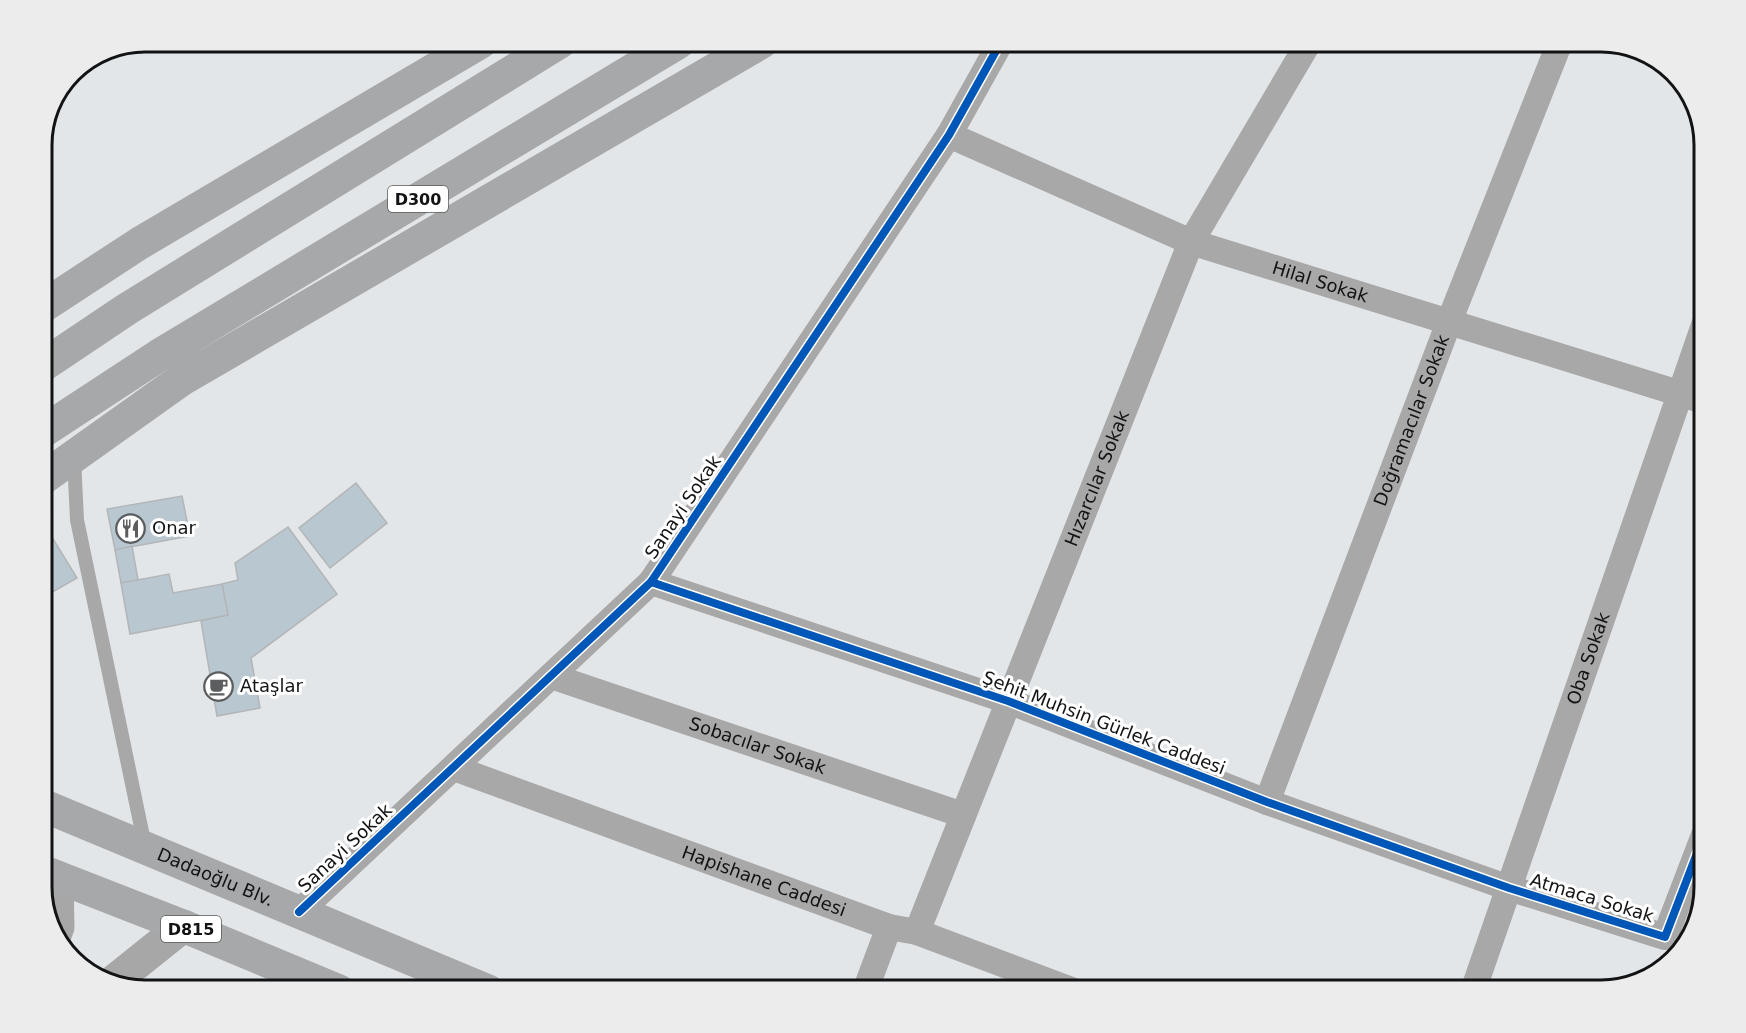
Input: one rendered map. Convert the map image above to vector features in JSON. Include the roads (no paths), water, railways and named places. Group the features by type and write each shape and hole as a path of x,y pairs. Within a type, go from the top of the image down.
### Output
{"highway":[{"path":"53,300 140,243 462,53"},
{"path":"53,359 127,309 542,53"},
{"name":"D300","path":"53,425 158,356 661,53"},
{"path":"53,471 181,380 743,53"},
{"name":"Dadaoğlu Blv.","path":"53,810 462,980"},
{"name":"D815","path":"53,875 313,980"}],"main road":[{"path":"53,894 56,914"},
{"path":"120,977 183,926"}],"street":[{"name":"Sanayi Sokak","path":"299,912 651,582 949,135 995,53"},
{"name":"Hızarcılar Sokak","path":"917,932 1191,242 1303,53"},
{"name":"Doğramacılar Sokak","path":"1267,802 1449,322 1556,53"},
{"name":"Hilal Sokak","path":"949,135 1191,242 1692,397"},
{"name":"Oba Sokak","path":"1477,980 1692,397"},
{"name":"Şehit Muhsin Gürlek Caddesi","path":"651,582 1008,701 1267,802 1509,888"},
{"name":"Sobacılar Sokak","path":"551,676 963,815"},
{"name":"Hapishane Caddesi","path":"454,768 889,927 917,932 1045,980"},
{"name":"Atmaca Sokak","path":"1509,888 1665,937 1694,861"},
{"path":"869,980 889,927"}],"lane":[{"path":"74,456 77,520 146,848"}],"place":[{"name":"Onar","path":"131,528"},
{"name":"Ataşlar","path":"219,686"}]}
